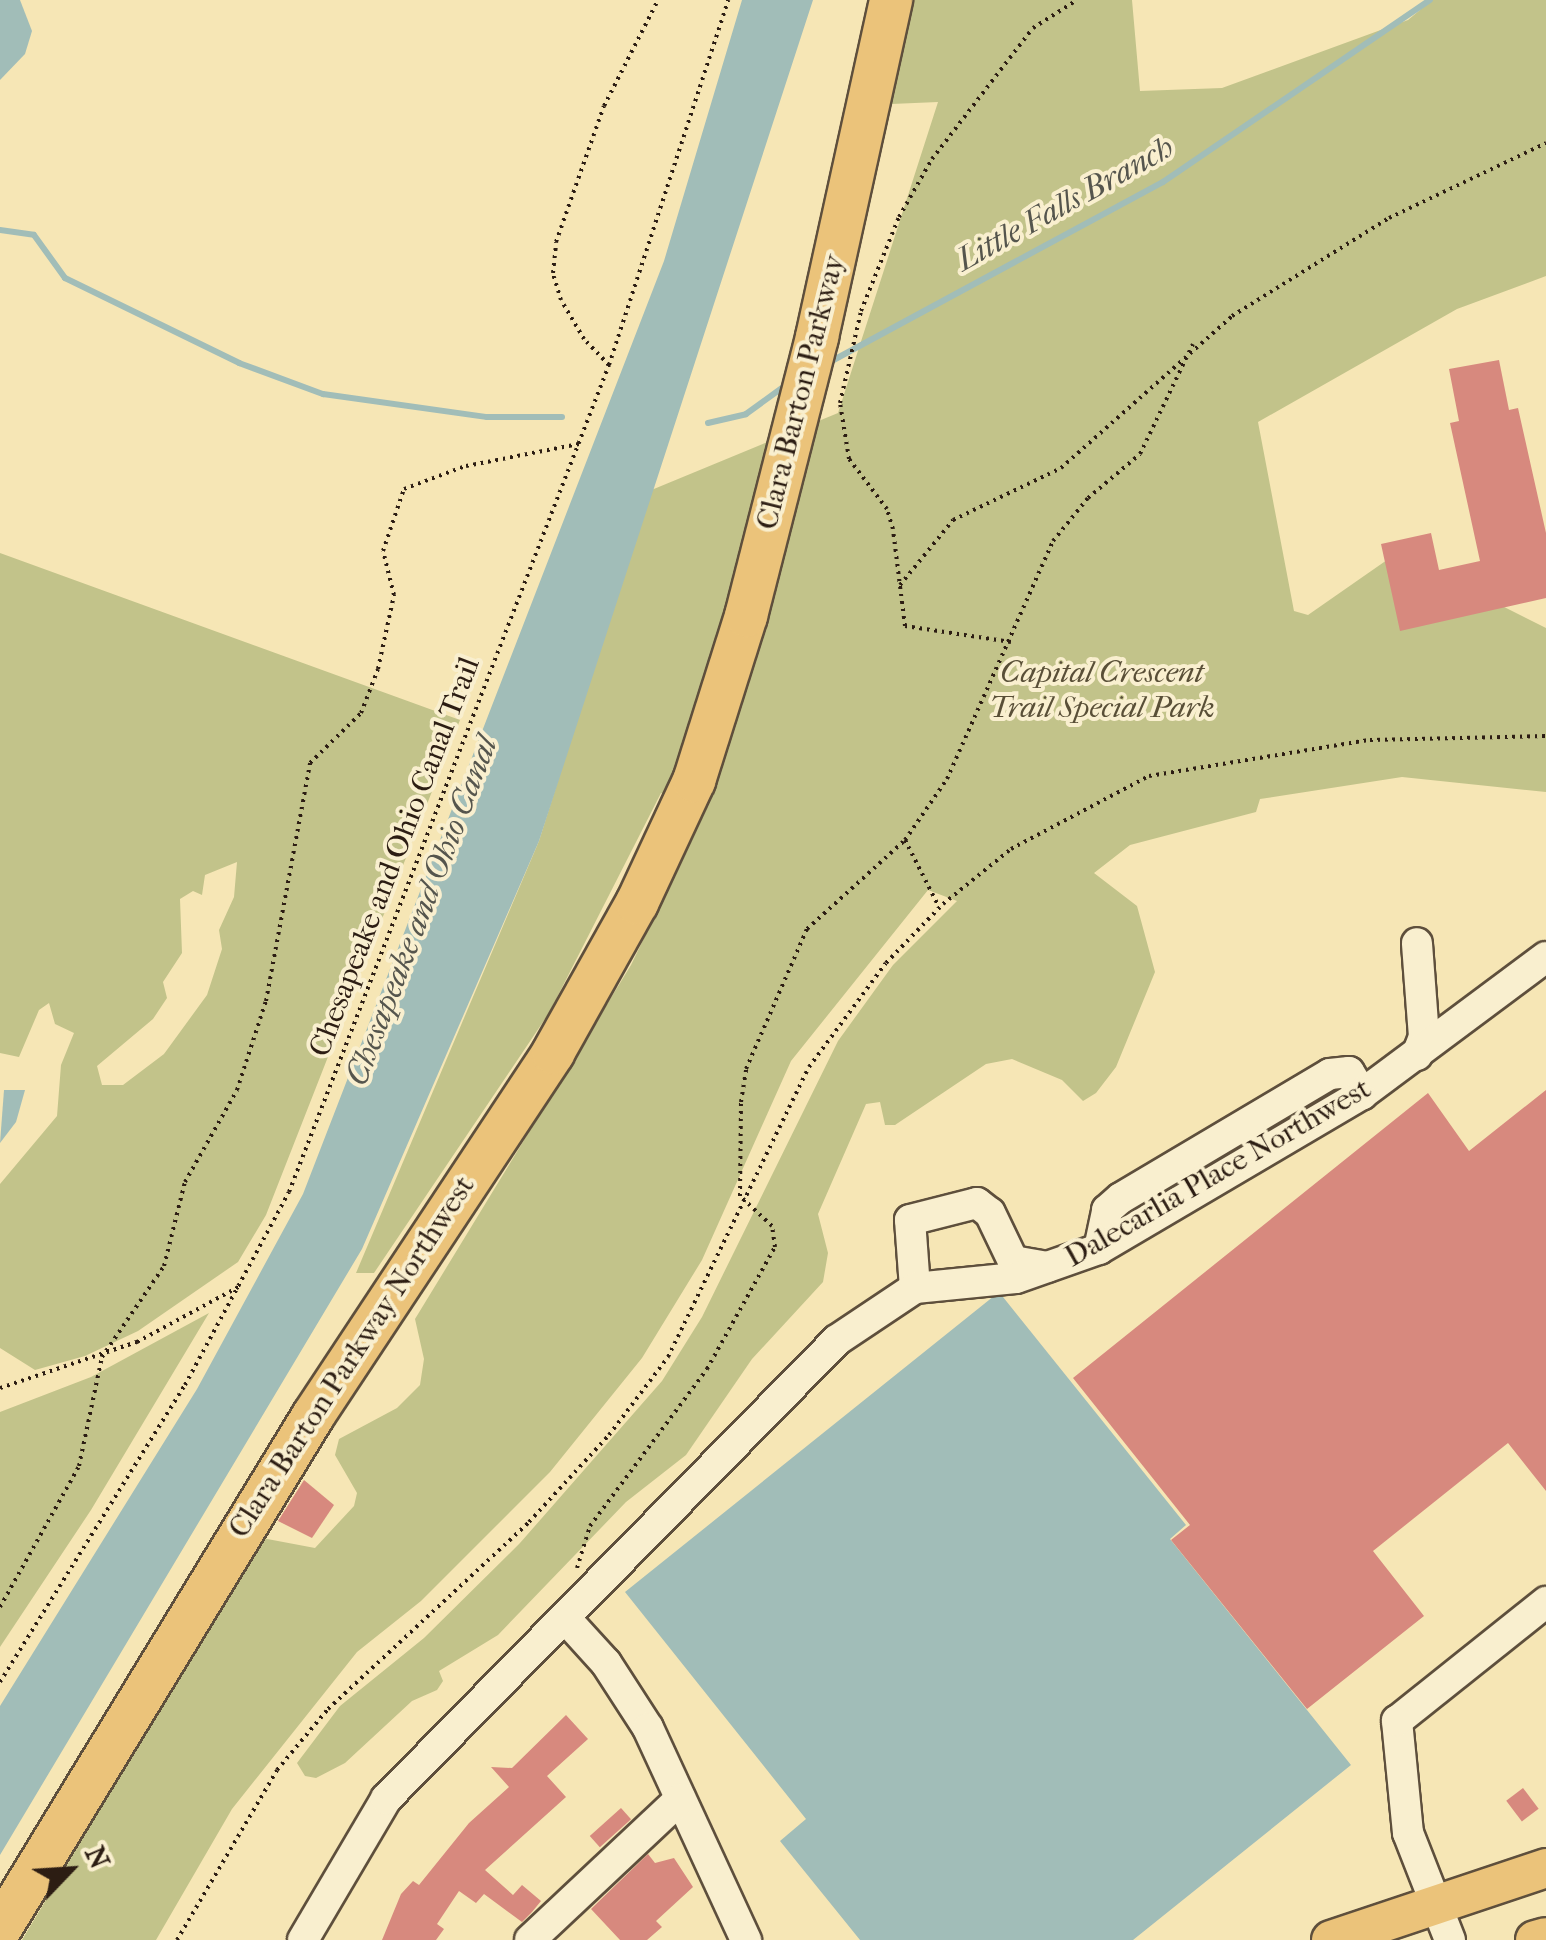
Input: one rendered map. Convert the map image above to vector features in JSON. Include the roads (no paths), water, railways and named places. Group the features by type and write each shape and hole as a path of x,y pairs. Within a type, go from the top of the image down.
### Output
{"highway":[{"name":"Clara Barton Parkway","path":"694,780 746,616 817,337 891,0"},
{"name":"Clara Barton Parkway Northwest","path":"0,1930 235,1541 562,1037 694,780"}],"main road":[{"path":"1331,1940 1443,1923 1546,1868"},
{"path":"1535,1940 1546,1936"}],"street":[{"path":"1417,942 1424,1037 1417,1055"},
{"name":"Dalecarlia Place Northwest","path":"303,1940 386,1798 837,1340 915,1288 1016,1278 1099,1249 1362,1094 1546,957"},
{"path":"915,1288 910,1220 977,1203 990,1213 1013,1262 1055,1267"},
{"path":"1443,1923 1408,1833 1397,1720 1546,1602"},
{"path":"565,1618 632,1700 746,1940"},
{"path":"530,1940 680,1799"}],"water":[{"path":"0,0 20,0 32,31 25,54 0,80"},
{"name":"Chesapeake and Ohio Canal","path":"742,0 813,0 539,841 362,1249 0,1855 0,1706 197,1389 303,1194 664,261"},
{"path":"4,1090 25,1090 16,1122 0,1143"},
{"path":"999,1292 1186,1525 1170,1539 1351,1765 1133,1940 860,1940 780,1841 806,1819 625,1592"}],"waterway":[{"name":"Little Falls Branch","path":"828,363 1163,182 1430,0"},
{"name":"Little Falls Branch","path":"0,230 34,235 65,278 239,363 323,394 487,417 562,417"},
{"name":"Little Falls Branch","path":"708,423 746,414 786,385"}],"park label":[{"name":"Capital Crescent Trail Special Park","path":"1102,690"}]}
